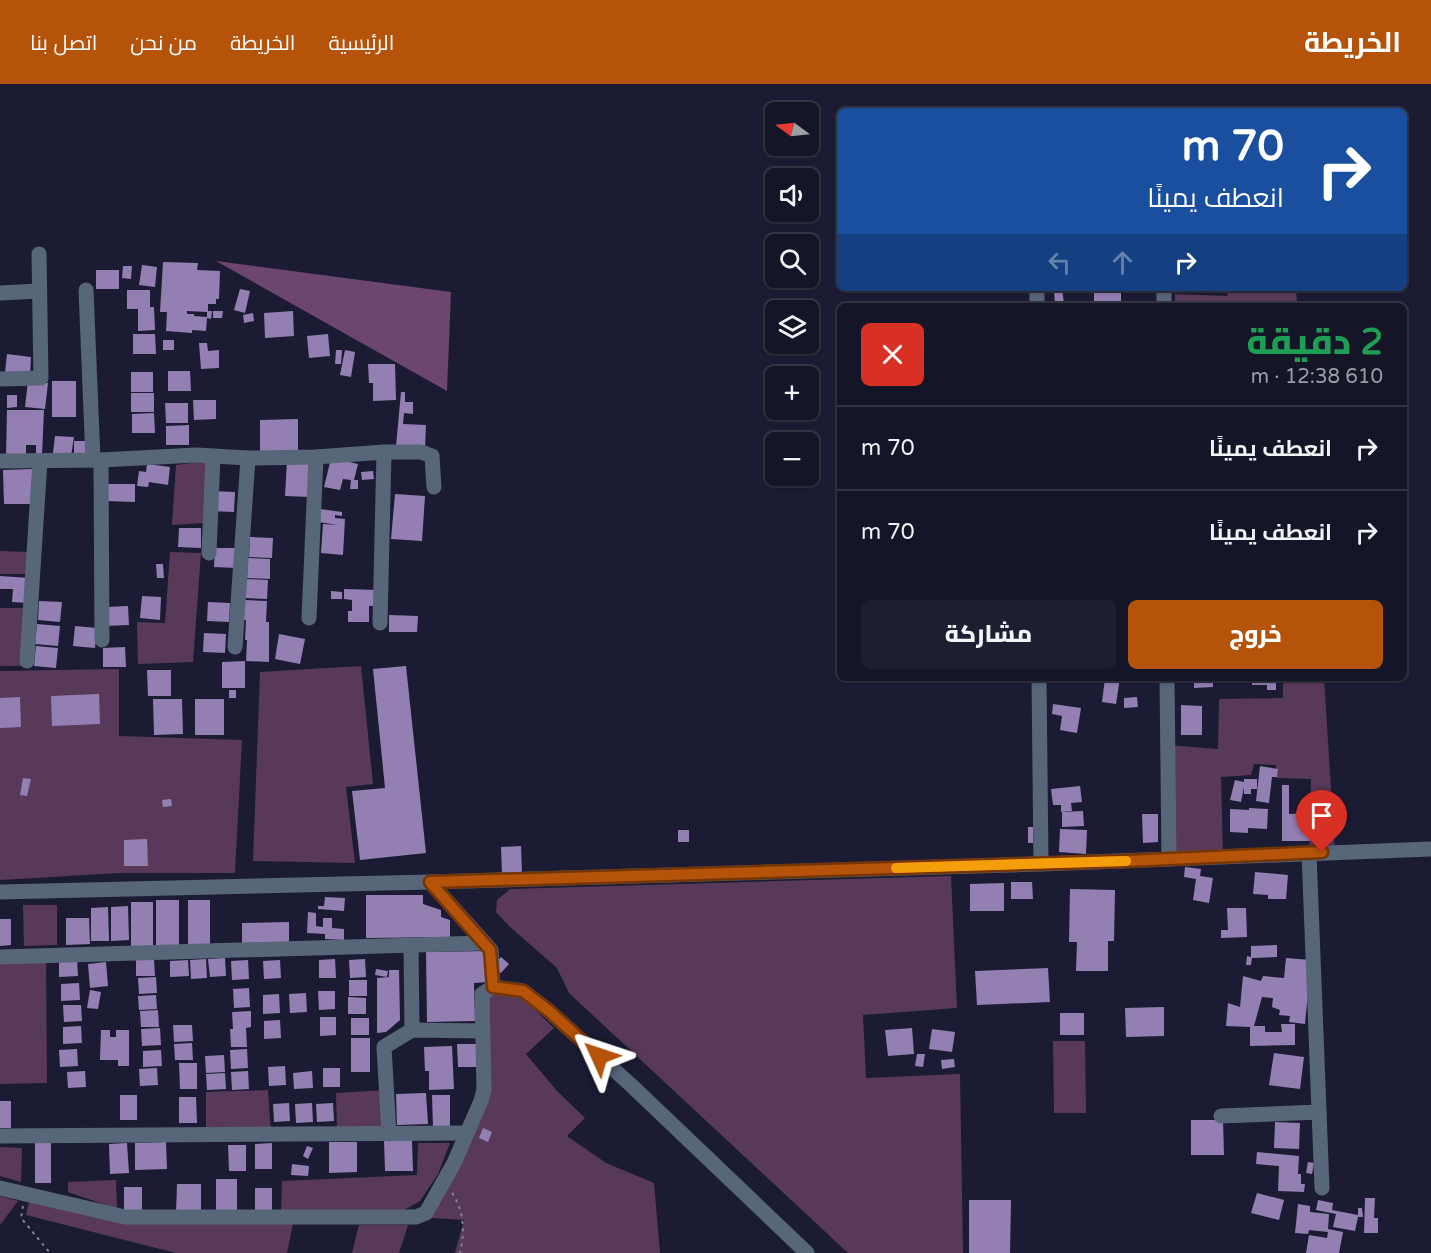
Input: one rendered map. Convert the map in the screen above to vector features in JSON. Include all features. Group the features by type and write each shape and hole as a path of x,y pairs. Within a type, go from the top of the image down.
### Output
{"street":[{"path":"0,379 41,378 39,254"},
{"path":"86,290 97,460 102,640"},
{"path":"0,293 39,291"},
{"path":"380,622 384,452"},
{"path":"0,461 97,460 195,455 248,458 315,457 421,452 432,456 434,487"},
{"path":"209,553 213,456"},
{"path":"309,618 315,457"},
{"path":"235,647 248,458"},
{"path":"27,661 40,461"},
{"path":"1039,681 1041,864"},
{"path":"1167,681 1168,859"},
{"path":"0,892 1041,864 1431,849"},
{"path":"1309,853 1322,1188"},
{"path":"430,882 490,950 493,987"},
{"path":"0,957 484,943"},
{"path":"411,945 411,1030"},
{"path":"0,1188 125,1217 416,1217 426,1213 444,1181 481,1101 484,1090 482,994 493,987 523,991 549,1011 632,1086 807,1253"},
{"path":"389,1134 384,1047 411,1030 483,1031"},
{"path":"1221,1116 1319,1112"},
{"path":"0,1136 467,1133"}],"path":[{"path":"444,1181 459,1202 464,1237 460,1253"},
{"path":"25,1193 21,1218 50,1253"}],"shaded area":[{"path":"216,261 451,292 447,391"},
{"path":"1228,291 1296,291 1297,303 1175,303 1175,294 1227,296"},
{"path":"207,461 204,523 172,525 176,465"},
{"path":"0,551 28,552 28,574 0,574"},
{"path":"170,552 201,553 193,662 138,664 137,622 165,623"},
{"path":"0,608 27,608 24,666 0,666"},
{"path":"361,666 373,784 346,787 355,863 253,861 260,672"},
{"path":"119,669 119,736 242,740 235,873 119,873 0,880 0,671"},
{"path":"1283,681 1324,681 1335,852 1309,853 1311,779 1276,778 1276,765 1254,764 1251,775 1221,777 1223,857 1169,859 1167,745 1218,749 1219,699 1283,698"},
{"path":"951,876 957,1008 863,1015 866,1078 960,1074 963,1253 848,1253 569,993 557,968 496,912 497,900 510,889"},
{"path":"23,905 57,905 57,945 24,946"},
{"path":"46,959 47,1083 0,1084 0,961"},
{"path":"502,993 521,997 554,1028 526,1054 557,1091 585,1118 567,1136 606,1163 654,1183 660,1253 455,1253 464,1220 416,1217 481,1101 488,995"},
{"path":"1053,1041 1085,1041 1086,1113 1054,1113"},
{"path":"268,1090 271,1134 206,1135 206,1092"},
{"path":"386,1090 389,1134 337,1134 336,1093"},
{"path":"418,1143 450,1143 438,1174 420,1201 404,1210 281,1211 282,1181 417,1175"},
{"path":"0,1147 22,1148 21,1182 0,1176"},
{"path":"116,1180 117,1209 68,1192 68,1182"},
{"path":"0,1196 18,1201 0,1225"},
{"path":"29,1202 137,1222 293,1223 287,1253 176,1253 26,1215"},
{"path":"359,1225 408,1225 399,1253 352,1253"}],"building":[{"path":"163,262 198,263 197,270 220,271 219,299 216,299 216,304 208,304 208,311 212,311 211,319 207,318 206,331 192,330 192,333 166,331 167,312 160,312","holes":["187,311 207,312 207,317 187,314"]},
{"path":"142,265 157,267 155,287 139,285"},
{"path":"123,266 132,266 131,279 122,278"},
{"path":"96,270 119,270 119,289 96,289"},
{"path":"240,289 250,291 245,313 234,310"},
{"path":"127,290 150,290 150,307 154,307 155,330 138,331 138,309 127,309"},
{"path":"1054,291 1062,291 1064,303 1055,303"},
{"path":"1094,291 1121,291 1121,303 1094,303"},
{"path":"213,311 223,311 222,318 213,318"},
{"path":"293,311 294,336 265,338 264,313"},
{"path":"253,313 254,321 244,323 243,315"},
{"path":"133,334 155,334 156,354 133,354"},
{"path":"328,334 330,356 309,358 307,336"},
{"path":"163,340 174,340 174,350 163,350"},
{"path":"199,343 207,343 208,351 219,350 219,368 201,369"},
{"path":"336,350 342,350 341,364 335,364"},
{"path":"345,350 355,352 351,377 340,375"},
{"path":"7,354 31,357 30,375 5,372"},
{"path":"368,364 395,364 396,400 373,401 373,383 369,383"},
{"path":"168,371 190,371 191,391 168,391"},
{"path":"131,372 153,372 153,392 131,392"},
{"path":"28,381 48,383 45,409 25,407"},
{"path":"52,381 76,381 76,417 52,417"},
{"path":"401,392 405,392 405,402 413,402 413,414 404,413 403,424 426,425 425,448 396,446"},
{"path":"131,393 154,393 154,412 131,412"},
{"path":"7,395 17,395 17,407 7,408"},
{"path":"193,400 216,400 216,419 194,420"},
{"path":"165,403 188,403 188,423 166,423"},
{"path":"7,410 44,410 42,455 36,455 36,445 26,445 26,458 6,457"},
{"path":"154,413 155,433 132,433 132,414"},
{"path":"298,419 298,453 260,454 260,420"},
{"path":"189,425 189,445 166,445 166,426"},
{"path":"55,436 74,437 71,456 53,453"},
{"path":"74,441 90,441 89,455 74,454"},
{"path":"331,458 358,464 354,480 358,480 358,489 350,489 351,480 343,479 340,490 324,487"},
{"path":"287,460 313,461 311,497 285,496"},
{"path":"147,464 170,467 168,485 149,482 148,487 137,486 139,471 146,472"},
{"path":"32,469 32,504 4,504 3,470"},
{"path":"373,471 374,479 362,480 361,472"},
{"path":"107,484 135,484 135,502 107,501"},
{"path":"212,491 235,492 234,512 211,511"},
{"path":"395,494 425,496 422,541 391,539"},
{"path":"320,509 342,512 342,516 335,515 335,518 345,519 343,555 321,553 323,524 339,525 318,522"},
{"path":"179,528 201,528 201,548 178,547"},
{"path":"250,537 273,538 272,558 249,557"},
{"path":"215,548 238,548 237,568 214,567"},
{"path":"248,558 270,559 270,579 247,578"},
{"path":"156,564 163,564 164,578 157,578"},
{"path":"0,576 30,578 29,603 12,602 13,589 0,589"},
{"path":"246,579 268,580 267,599 245,598"},
{"path":"344,589 378,590 378,606 369,606 369,622 348,622 348,611 352,611 352,600 344,599"},
{"path":"331,591 342,592 342,599 331,599"},
{"path":"142,596 161,597 160,620 140,618"},
{"path":"244,600 267,601 269,662 246,661"},
{"path":"39,601 62,602 60,622 38,620"},
{"path":"208,602 230,603 229,622 207,621"},
{"path":"128,606 129,625 106,626 106,607"},
{"path":"389,615 418,616 417,632 389,632"},
{"path":"37,624 60,626 58,646 35,644"},
{"path":"75,626 97,628 95,648 73,646"},
{"path":"204,633 226,634 225,653 203,652"},
{"path":"279,634 305,639 300,664 275,659"},
{"path":"36,646 58,648 56,668 34,666"},
{"path":"125,647 126,667 103,667 103,648"},
{"path":"245,661 245,688 222,688 222,662"},
{"path":"406,666 426,853 360,860 352,791 385,788 373,669"},
{"path":"147,670 171,670 171,696 148,696"},
{"path":"1105,681 1120,681 1116,704 1102,702"},
{"path":"1194,681 1213,681 1213,687 1194,688"},
{"path":"1252,681 1282,681 1276,683 1276,690 1267,690 1267,685 1252,685"},
{"path":"229,690 236,690 236,698 229,698"},
{"path":"99,694 100,724 52,726 51,696"},
{"path":"20,697 21,727 0,728 0,698"},
{"path":"1137,697 1138,707 1124,708 1124,698"},
{"path":"153,699 182,699 183,734 154,735"},
{"path":"195,699 224,699 224,735 195,735"},
{"path":"1053,704 1081,708 1077,733 1060,730 1062,716 1052,714"},
{"path":"1181,705 1202,706 1202,735 1181,735"},
{"path":"1260,766 1278,769 1277,777 1272,777 1269,803 1256,801"},
{"path":"23,778 31,779 27,796 20,795"},
{"path":"1244,779 1257,779 1257,789 1251,789 1251,794 1244,794 1244,787 1241,802 1230,800 1235,780 1244,782"},
{"path":"1282,785 1289,785 1289,814 1310,813 1310,841 1282,841"},
{"path":"1080,786 1082,802 1071,803 1072,811 1061,812 1061,805 1053,805 1051,789"},
{"path":"171,799 172,806 163,807 162,800"},
{"path":"1249,808 1268,809 1267,829 1248,828 1248,833 1230,832 1230,809 1249,810"},
{"path":"1083,811 1084,826 1062,827 1062,812"},
{"path":"1142,814 1158,814 1158,842 1143,843"},
{"path":"1028,827 1033,827 1033,843 1028,843"},
{"path":"1060,829 1087,830 1086,854 1059,852"},
{"path":"678,830 689,830 689,842 678,842"},
{"path":"147,839 148,866 124,866 124,840"},
{"path":"521,846 522,872 502,873 501,847"},
{"path":"1185,867 1201,869 1200,876 1213,878 1209,903 1193,900 1196,879 1184,877"},
{"path":"1255,872 1288,875 1286,899 1268,899 1268,895 1253,894"},
{"path":"1011,882 1032,882 1033,899 1011,899"},
{"path":"1004,883 1004,911 970,911 970,884"},
{"path":"1070,889 1115,890 1114,941 1108,941 1108,971 1076,971 1077,942 1069,942"},
{"path":"366,895 423,895 423,904 441,910 441,917 450,920 450,937 366,938"},
{"path":"325,897 345,898 344,911 318,909 318,906 324,906"},
{"path":"156,900 179,900 179,946 156,946"},
{"path":"188,900 210,900 210,946 188,946"},
{"path":"131,902 153,902 153,948 131,948"},
{"path":"128,906 129,940 111,941 111,907"},
{"path":"108,907 109,941 91,941 91,908"},
{"path":"1227,908 1246,908 1247,937 1221,938 1221,930 1228,930"},
{"path":"308,912 316,913 316,926 323,927 323,918 332,918 332,928 344,929 344,940 325,939 325,934 307,933"},
{"path":"66,918 89,918 90,944 66,945"},
{"path":"0,919 11,919 11,945 0,946"},
{"path":"289,922 289,945 242,945 242,923"},
{"path":"1277,945 1277,957 1252,958 1251,965 1246,965 1247,956 1251,957 1251,946"},
{"path":"487,951 488,982 474,983 475,1021 427,1022 426,952"},
{"path":"501,957 509,964 501,973 493,966"},
{"path":"225,958 226,976 210,977 208,959"},
{"path":"1286,958 1311,960 1305,1024 1289,1022 1290,1016 1279,1015 1280,1010 1272,1007 1273,998 1262,997 1254,1026 1265,1026 1265,1032 1282,1032 1281,1024 1295,1024 1295,1045 1250,1046 1250,1027 1226,1026 1228,1003 1240,1007 1243,976 1261,981 1263,976 1284,978"},
{"path":"77,959 78,976 59,977 59,960"},
{"path":"154,959 155,976 136,976 136,960"},
{"path":"206,959 207,978 191,979 190,960"},
{"path":"335,959 336,978 319,978 319,960"},
{"path":"365,959 366,977 350,978 349,960"},
{"path":"188,960 189,976 170,977 170,961"},
{"path":"248,960 249,979 232,980 231,961"},
{"path":"280,960 281,978 264,979 263,961"},
{"path":"106,962 108,986 90,988 88,964"},
{"path":"1048,968 1050,1002 977,1005 975,971"},
{"path":"376,969 388,971 387,977 375,975"},
{"path":"389,970 399,970 400,1020 386,1032 377,1033 377,978 389,977"},
{"path":"156,977 157,993 139,994 138,978"},
{"path":"349,980 367,980 367,996 349,996"},
{"path":"79,983 80,1000 61,1001 61,984"},
{"path":"249,988 250,1007 234,1008 233,989"},
{"path":"90,990 101,992 98,1009 87,1008"},
{"path":"318,991 335,991 335,1009 319,1010"},
{"path":"306,993 307,1012 290,1013 289,994"},
{"path":"279,994 280,1013 263,1014 263,995"},
{"path":"156,995 157,1009 139,1010 138,996"},
{"path":"348,997 366,998 366,1014 348,1014"},
{"path":"63,1005 81,1005 82,1021 64,1022"},
{"path":"1164,1007 1164,1036 1126,1037 1125,1008"},
{"path":"158,1010 159,1027 141,1027 140,1011"},
{"path":"251,1011 251,1027 246,1028 247,1047 231,1047 232,1012"},
{"path":"1060,1013 1084,1013 1084,1035 1060,1035"},
{"path":"320,1017 336,1017 336,1035 320,1036"},
{"path":"351,1018 369,1018 369,1035 351,1035"},
{"path":"280,1020 281,1038 264,1039 264,1021"},
{"path":"173,1025 192,1025 193,1041 174,1042"},
{"path":"81,1026 82,1043 63,1044 63,1027"},
{"path":"160,1028 161,1045 142,1046 141,1029"},
{"path":"912,1028 914,1054 888,1056 885,1030"},
{"path":"932,1029 955,1032 952,1052 929,1049"},
{"path":"101,1030 110,1030 110,1037 116,1037 116,1030 129,1030 129,1066 118,1066 118,1060 100,1060"},
{"path":"351,1038 370,1038 370,1072 351,1072"},
{"path":"192,1043 193,1060 175,1060 174,1044"},
{"path":"457,1044 481,1044 481,1067 458,1067"},
{"path":"452,1046 454,1089 429,1090 429,1071 425,1071 424,1047"},
{"path":"77,1049 78,1066 60,1067 59,1050"},
{"path":"247,1049 248,1068 231,1069 230,1050"},
{"path":"161,1050 162,1066 143,1067 143,1051"},
{"path":"1274,1053 1304,1057 1300,1089 1269,1085"},
{"path":"917,1054 925,1054 923,1067 915,1066"},
{"path":"224,1055 225,1072 206,1073 205,1056"},
{"path":"954,1059 955,1067 942,1069 941,1060"},
{"path":"179,1063 197,1063 197,1089 180,1089"},
{"path":"285,1066 286,1085 269,1086 268,1067"},
{"path":"157,1068 158,1085 140,1086 139,1069"},
{"path":"323,1068 340,1068 340,1087 323,1087"},
{"path":"85,1071 86,1087 68,1088 67,1072"},
{"path":"248,1071 249,1089 232,1090 231,1072"},
{"path":"312,1071 313,1088 294,1089 293,1073"},
{"path":"225,1073 226,1089 207,1090 206,1074"},
{"path":"426,1093 428,1124 397,1125 396,1094"},
{"path":"120,1095 137,1095 137,1120 120,1120"},
{"path":"432,1095 450,1095 450,1127 433,1128"},
{"path":"179,1097 196,1097 197,1123 179,1123"},
{"path":"0,1101 11,1101 11,1128 0,1128"},
{"path":"289,1103 290,1121 274,1122 273,1104"},
{"path":"312,1103 313,1122 296,1123 295,1104"},
{"path":"333,1103 334,1121 317,1122 316,1104"},
{"path":"1191,1120 1223,1120 1224,1155 1191,1155"},
{"path":"1275,1122 1300,1123 1299,1149 1274,1148"},
{"path":"483,1128 492,1132 488,1142 479,1138"},
{"path":"35,1140 51,1140 51,1183 35,1183"},
{"path":"384,1140 412,1140 413,1171 385,1171"},
{"path":"166,1142 167,1169 135,1170 135,1143"},
{"path":"329,1142 357,1142 357,1172 329,1173"},
{"path":"127,1143 129,1173 110,1174 109,1144"},
{"path":"272,1143 272,1169 255,1169 255,1144"},
{"path":"228,1145 246,1145 246,1171 229,1171"},
{"path":"307,1146 313,1148 308,1159 303,1156"},
{"path":"1257,1152 1299,1156 1298,1174 1301,1174 1301,1184 1305,1184 1304,1192 1278,1191 1279,1166 1256,1164"},
{"path":"1308,1162 1314,1163 1312,1174 1306,1173"},
{"path":"292,1164 309,1166 308,1176 291,1175"},
{"path":"216,1179 237,1179 237,1211 216,1212"},
{"path":"177,1184 201,1184 201,1215 176,1214"},
{"path":"124,1187 142,1187 142,1213 124,1213"},
{"path":"255,1188 272,1188 272,1213 255,1213"},
{"path":"1257,1193 1284,1200 1279,1220 1251,1213"},
{"path":"1365,1198 1375,1198 1374,1218 1378,1218 1378,1233 1364,1233"},
{"path":"969,1200 1011,1200 1010,1253 969,1253"},
{"path":"1318,1200 1333,1203 1332,1210 1358,1215 1358,1208 1362,1208 1363,1217 1358,1217 1355,1231 1333,1227 1336,1214 1316,1210"},
{"path":"1298,1204 1310,1206 1310,1212 1329,1214 1328,1229 1343,1232 1339,1253 1306,1253 1309,1235 1327,1238 1328,1232 1309,1230 1308,1234 1295,1233"}],"slow traffic":[{"path":"896,868 1126,861"}],"route":[{"path":"599,1056 523,991 493,987 490,950 430,882 1126,861 1322,852"}]}
